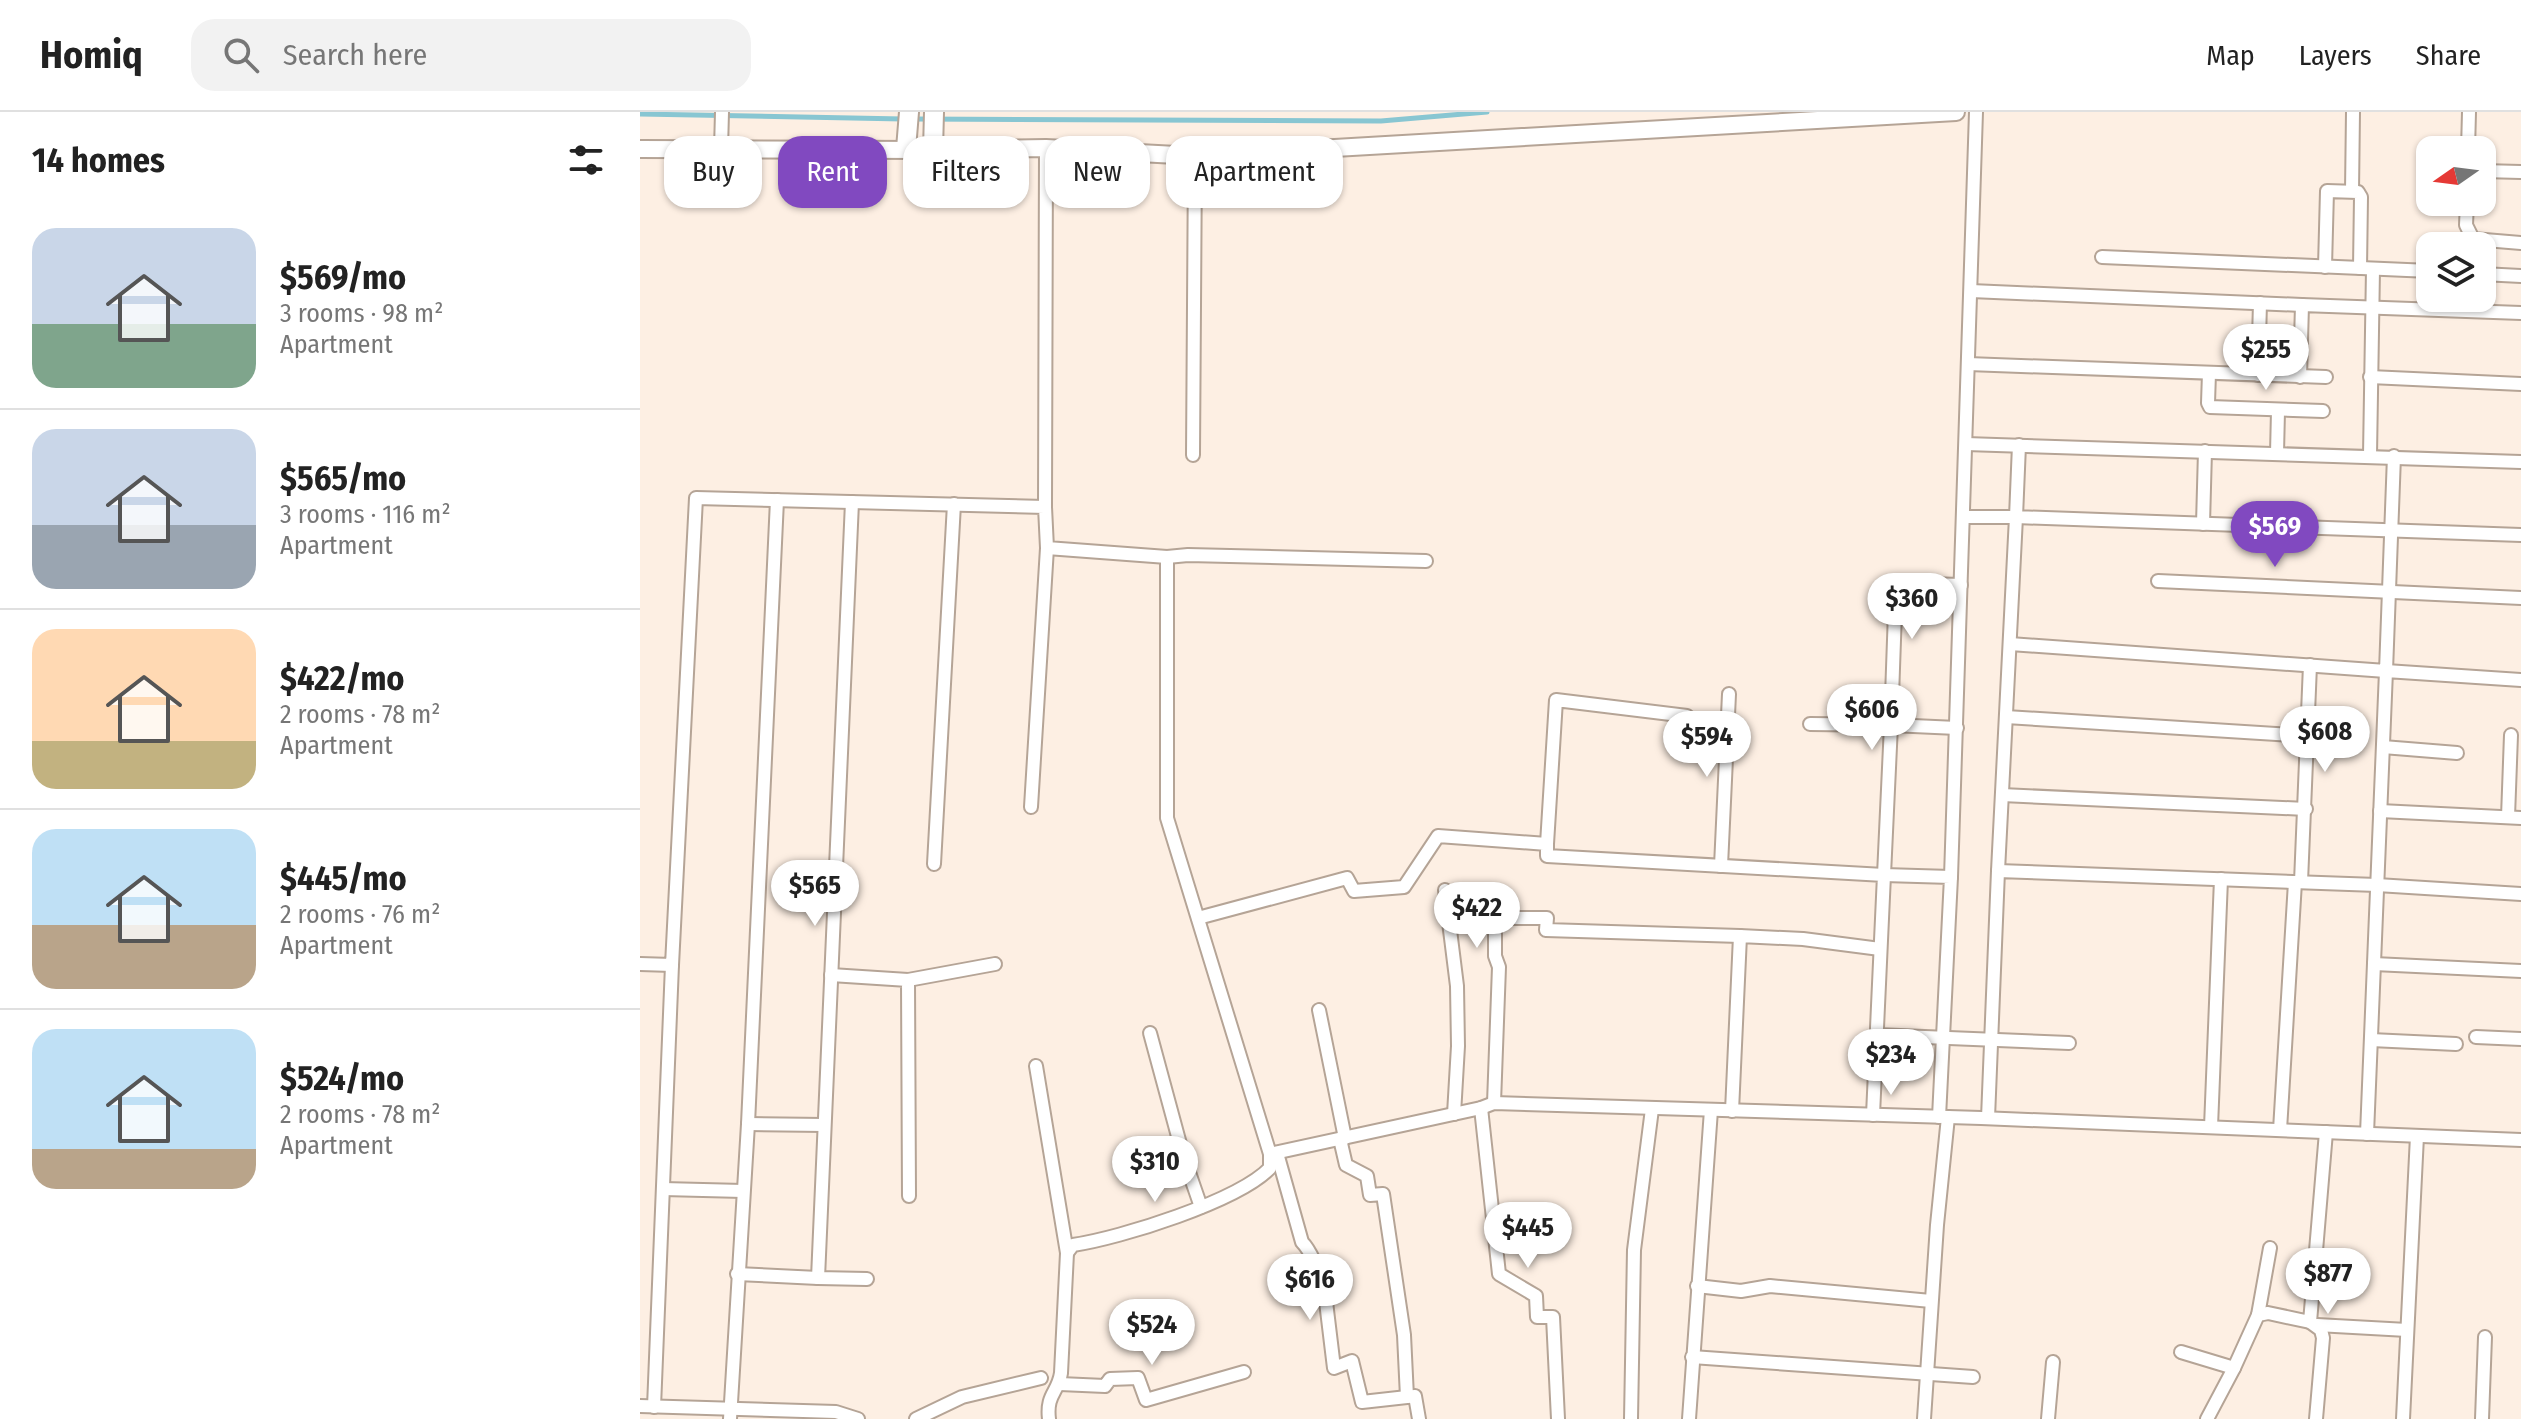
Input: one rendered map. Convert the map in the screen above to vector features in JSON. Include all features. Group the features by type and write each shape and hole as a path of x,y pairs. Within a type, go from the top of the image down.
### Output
{"main road":[{"path":"906,136 909,112"},
{"path":"933,136 934,112"}],"street":[{"path":"721,136 722,112"},
{"path":"1343,146 1817,115 1956,112"},
{"path":"1924,1419 1943,1117 1943,1038 1957,728 1976,112"},
{"path":"2352,191 2353,112"},
{"path":"2468,136 2469,112"},
{"path":"762,141 903,140"},
{"path":"640,149 664,147"},
{"path":"2496,171 2521,172"},
{"path":"2325,267 2327,191 2358,192 2372,308 2370,455"},
{"path":"1031,807 1047,548 1046,208"},
{"path":"1193,455 1195,208"},
{"path":"2466,216 2466,225 2473,239 2521,243"},
{"path":"2102,257 2416,270"},
{"path":"2496,275 2521,276"},
{"path":"1971,291 2521,313"},
{"path":"2258,375 2260,303"},
{"path":"2300,377 2302,305"},
{"path":"1968,364 2326,377"},
{"path":"2209,373 2210,407 2323,411"},
{"path":"2370,377 2521,384"},
{"path":"2277,453 2278,411"},
{"path":"1966,444 2521,462"},
{"path":"1988,1118 2019,445"},
{"path":"2203,524 2205,451"},
{"path":"2367,1134 2394,456"},
{"path":"858,1419 836,1412 730,1414 647,1407 663,1189 696,498 1045,507"},
{"path":"730,1414 748,1124 777,500"},
{"path":"818,1278 852,502"},
{"path":"934,864 954,504"},
{"path":"1963,517 2521,535"},
{"path":"1047,548 1167,557 1426,561"},
{"path":"1167,557 1167,818 1302,1242 1311,1250 1317,1270 1323,1277 1334,1368 1352,1361 1362,1402 1415,1396 1419,1419"},
{"path":"2158,581 2521,598"},
{"path":"1873,1115 1896,583 1961,585"},
{"path":"2010,644 2521,680"},
{"path":"2280,1130 2306,809 2310,665"},
{"path":"1721,866 1729,694"},
{"path":"1687,716 1556,700 1547,856 1951,877"},
{"path":"2006,717 2309,736"},
{"path":"1810,724 1957,728"},
{"path":"2380,811 2514,817 2511,735"},
{"path":"2383,747 2457,753"},
{"path":"2002,795 2306,809"},
{"path":"1198,918 1347,878 1354,891 1404,887 1438,836 1547,844"},
{"path":"1998,871 2377,885 2521,894"},
{"path":"2211,1127 2221,879"},
{"path":"1445,890 1457,986 1458,1046 1454,1114"},
{"path":"1558,1419 1553,1317 1537,1317 1536,1296 1499,1274 1488,1105 1499,967 1495,956 1495,918 1547,918 1546,930 1803,939 1880,949"},
{"path":"1732,1111 1740,936"},
{"path":"640,964 672,965"},
{"path":"831,975 908,980 995,964"},
{"path":"2374,964 2521,971"},
{"path":"908,980 909,1196"},
{"path":"1319,1010 1346,1165 1367,1176 1370,1195 1383,1194 1404,1335 1407,1397"},
{"path":"1150,1033 1183,1155 1201,1207"},
{"path":"1876,1035 2069,1043"},
{"path":"2476,1037 2521,1039"},
{"path":"2371,1040 2456,1044"},
{"path":"1036,1066 1067,1253 1060,1384 1051,1394 1049,1419"},
{"path":"1274,1154 1488,1105 1988,1118 2521,1140"},
{"path":"1631,1419 1634,1250 1652,1109"},
{"path":"1689,1419 1711,1110"},
{"path":"748,1124 824,1125"},
{"path":"2316,1419 2323,1338 2314,1324 2326,1132"},
{"path":"2403,1419 2417,1136"},
{"path":"1067,1253 1073,1245 1185,1214 1258,1180 1270,1168 1274,1154"},
{"path":"663,1189 743,1191"},
{"path":"2207,1419 2258,1315 2270,1248"},
{"path":"737,1274 867,1279"},
{"path":"1697,1286 1741,1291 1770,1286 1931,1301"},
{"path":"2258,1315 2268,1313 2314,1324 2407,1330"},
{"path":"2482,1419 2485,1337"},
{"path":"2181,1352 2234,1368"},
{"path":"1692,1357 1973,1377"},
{"path":"2048,1419 2053,1362"},
{"path":"1060,1384 1105,1386 1110,1379 1138,1378 1146,1400 1244,1372"},
{"path":"916,1419 962,1397 1041,1378"}],"waterway":[{"path":"913,119 1381,121 1487,112"},
{"path":"640,114 903,119"}]}
